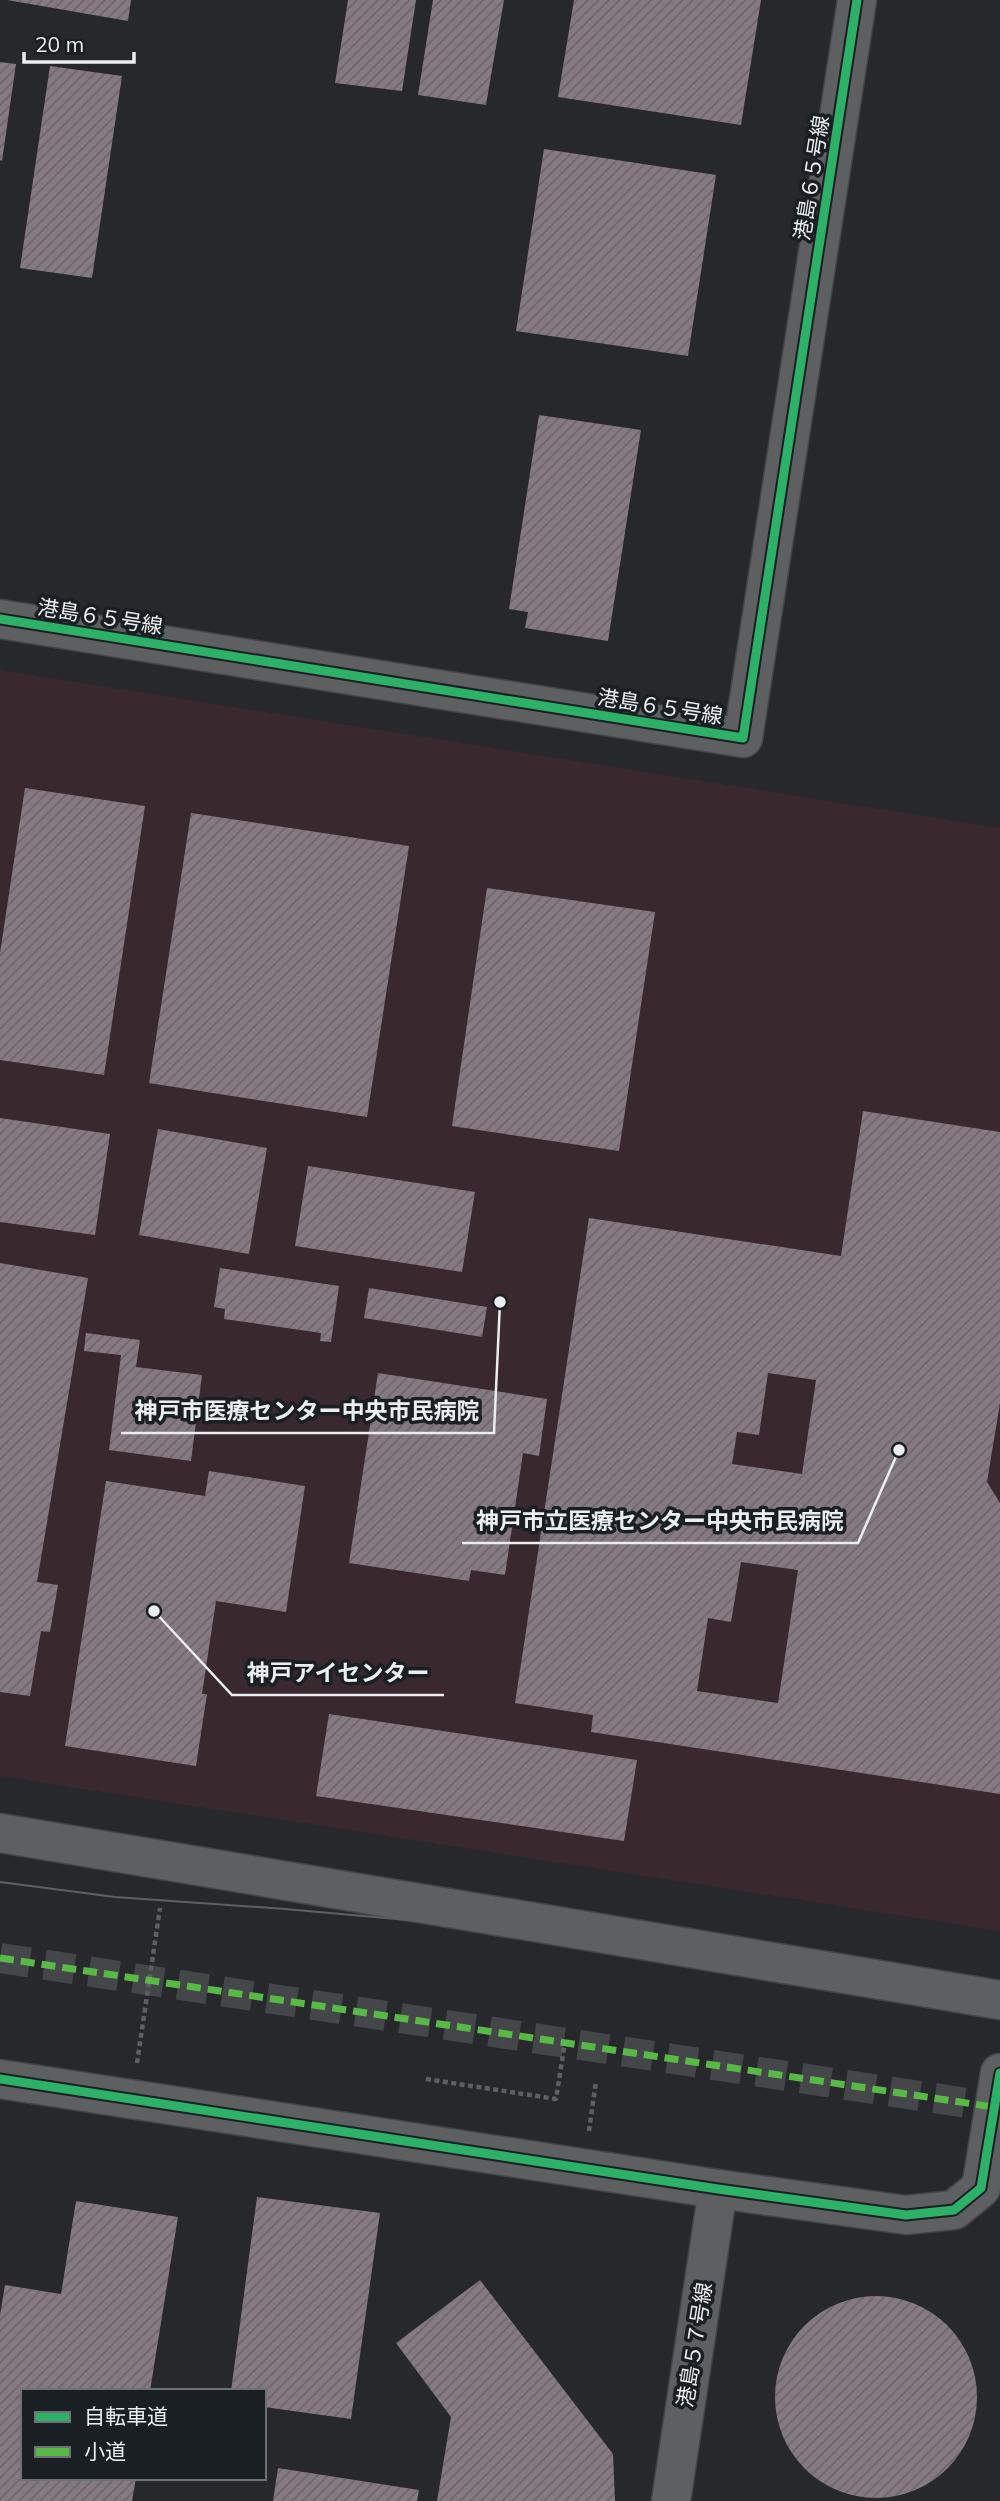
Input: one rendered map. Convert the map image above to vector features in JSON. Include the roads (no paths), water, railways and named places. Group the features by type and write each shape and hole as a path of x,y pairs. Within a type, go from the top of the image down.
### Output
{"street":[{"name":"港島６５号線","path":"0,619 743,738 857,0"},
{"path":"0,1833 1000,2000"},
{"path":"0,2079 718,2189 906,2214 954,2210 981,2188 1000,2073"},
{"name":"港島５７号線","path":"671,2501 718,2189"}],"tunnel":[{"path":"0,1958 1000,2108"}],"tram line":[{"path":"0,1826 1000,1983"},
{"path":"0,1882 115,1897 475,1926 1000,2004"}],"place":[{"name":"神戸市医療センター中央市民病院","path":"500,1302"},
{"name":"神戸市立医療センター中央市民病院","path":"899,1450"},
{"name":"神戸アイセンター","path":"154,1611"}]}
